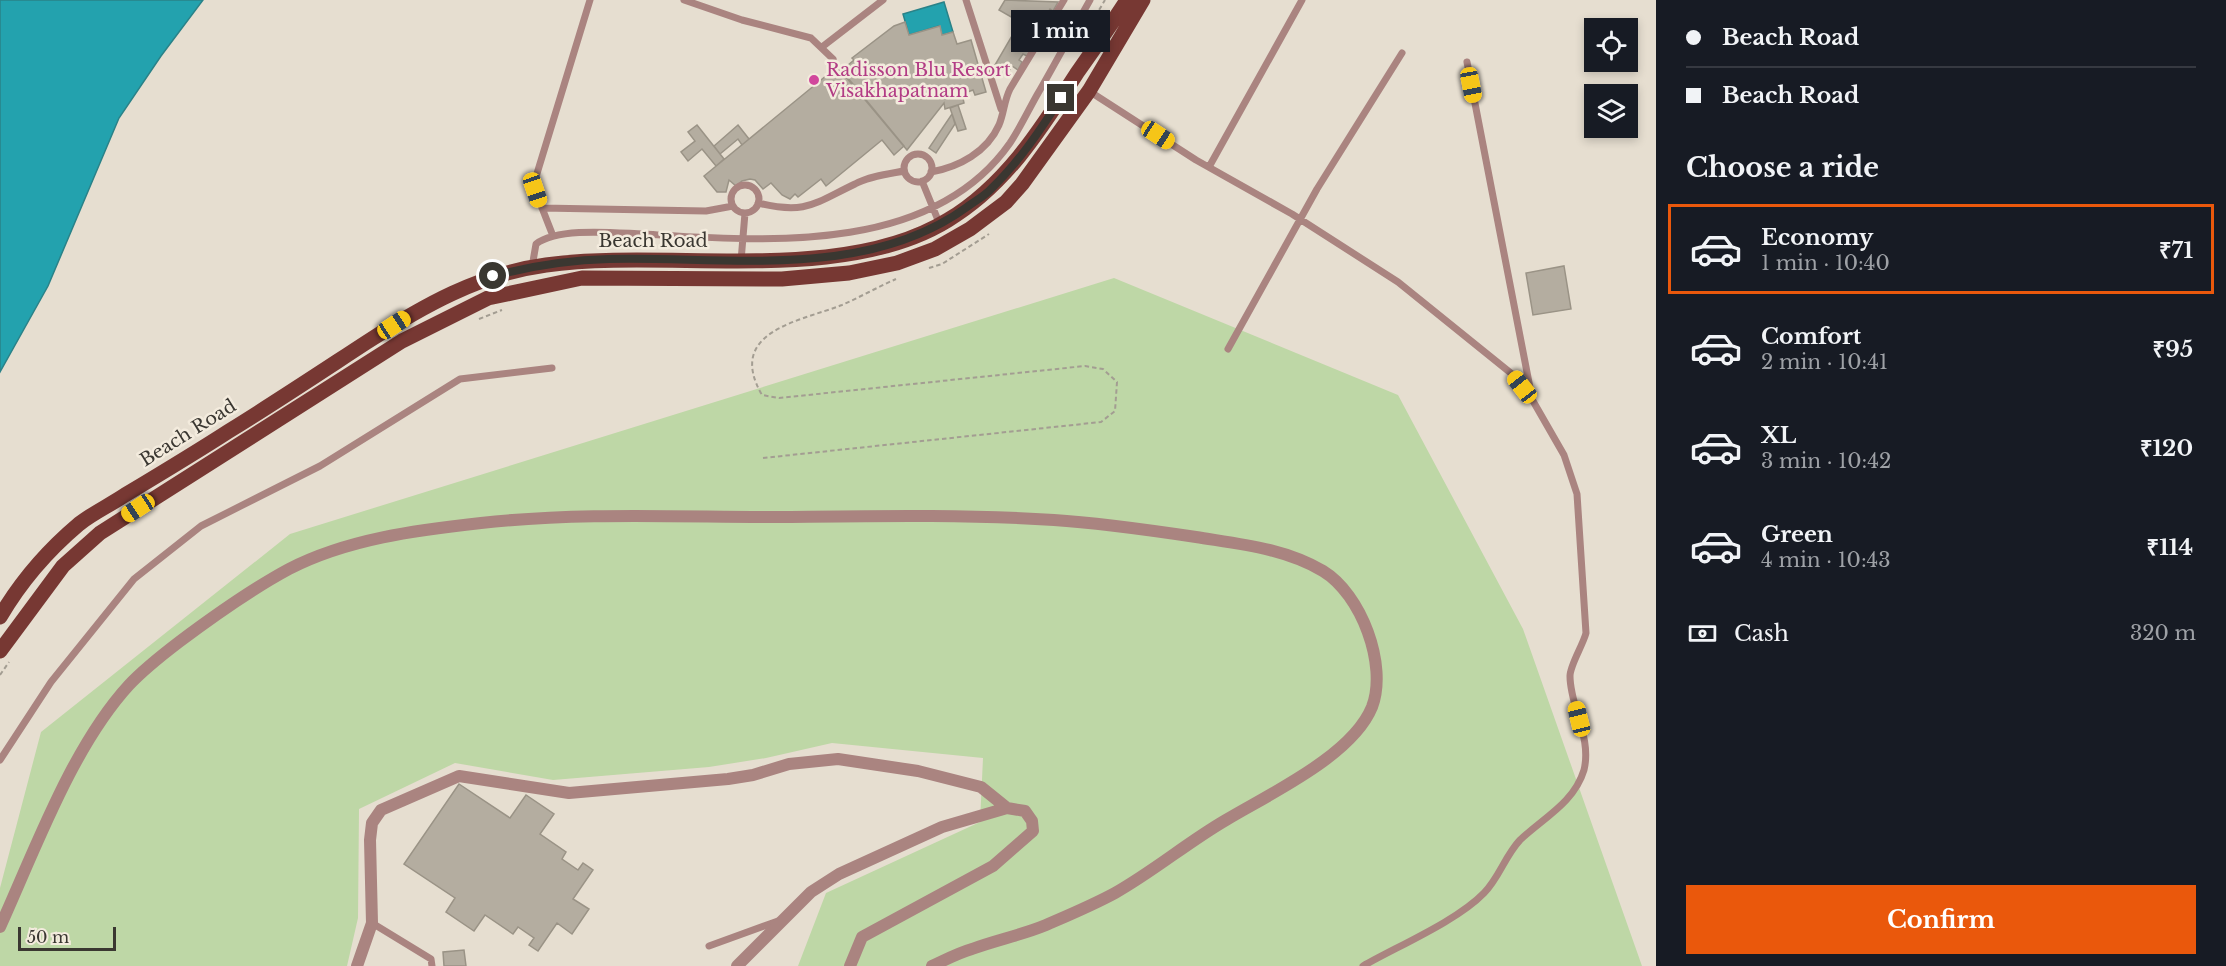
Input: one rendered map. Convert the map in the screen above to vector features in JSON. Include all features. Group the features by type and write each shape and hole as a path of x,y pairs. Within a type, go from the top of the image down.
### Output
{"main road":[{"name":"Beach Road","path":"0,617 18,587 40,561 83,521 231,430 416,310 481,279 532,267 607,259 741,261 813,257 863,251 916,237 940,225 991,190 1008,171 1048,118 1127,0"},
{"path":"6,653 63,566 100,533 402,341 488,297 582,278 782,279 849,273 897,263 936,249 970,229 1006,201 1059,135 1089,91 1143,0"},
{"path":"695,279 697,260"}],"street":[{"path":"0,927 71,772 107,713 130,683 221,610 254,589 293,567 330,552 373,540 479,523 561,517 684,515 1050,520 1123,526 1272,550 1318,568 1335,579 1349,598 1372,640 1377,663 1376,691 1371,711 1338,751 1274,793 1222,822 1114,893 1040,928 969,949 932,966"},
{"path":"357,966 372,923 370,840 372,823 381,810 459,776 569,794 728,780 789,764 838,759 918,771 981,787 1007,808"},
{"path":"737,966 811,892 839,874 942,827 1007,808 1025,811 1032,821 1033,831 993,866 862,937 850,966"}],"lane":[{"path":"553,236 535,190 537,169 590,0"},
{"path":"684,0 742,20 811,38 833,59"},
{"path":"822,47 883,0"},
{"path":"966,0 1002,112"},
{"path":"931,172 928,159 916,154 905,162 904,171 913,181 922,181 931,172 957,166 976,154 999,124 1010,89 1064,0"},
{"path":"532,267 536,244 553,236 638,234 742,239 835,236 887,224 931,207 980,176 1010,143 1090,0"},
{"path":"1209,167 1302,0"},
{"path":"1228,349 1300,220 1402,53"},
{"path":"1467,62 1533,400"},
{"path":"1089,91 1398,282 1512,374 1533,400 1564,455 1577,494 1586,633 1582,648 1570,672 1584,737 1584,770 1575,789 1562,806 1514,847 1487,891 1469,908 1363,966"},
{"path":"759,203 783,208 813,206 868,178 904,171"},
{"path":"922,181 940,225"},
{"path":"733,206 733,193 744,185 756,190 759,203"},
{"path":"745,213 753,210 759,203"},
{"path":"542,208 705,211 733,206 745,213"},
{"path":"741,261 745,213"},
{"path":"0,760 51,682 134,579 201,526 320,466 460,379 552,368"},
{"path":"709,946 783,919"},
{"path":"372,923 431,959 432,966"}],"path":[{"path":"925,269 942,264 989,234"},
{"path":"763,458 1101,422 1114,411 1117,382 1104,369 1085,366 779,398 762,395 755,384 752,364 758,345 788,322 842,305 898,277 879,281"},
{"path":"474,321 503,310"},
{"path":"0,675 6,653"}],"green space":[{"path":"1114,278 1398,395 1523,629 1642,966 798,966 826,893 980,822 983,758 832,743 766,758 709,767 553,780 455,763 359,809 358,918 347,966 0,966 0,888 41,732 290,534"}],"water":[{"path":"0,0 203,0 119,118 48,286 0,372"},
{"path":"944,2 953,32 942,35 939,26 909,35 903,14"}],"building":[{"path":"1005,0 1058,2 1053,11 1050,9 1044,26 1039,24 1028,44 1033,47 1027,56 1023,54 1019,60 1022,62 1018,70 1012,66 1008,72 995,65 1020,22 999,10"},
{"path":"905,22 909,35 940,26 942,35 953,32 957,44 971,40 986,92 975,95 973,90 962,94 964,103 945,109 944,103 907,150 841,71 854,60 852,58 894,26"},
{"path":"838,66 904,146 894,155 882,140 826,186 821,179 798,197 795,194 790,199 782,195 771,183 763,189 755,180 750,179 736,186 729,180 726,192 717,192 704,176"},
{"path":"958,105 966,129 958,131 950,108"},
{"path":"952,114 955,124 936,153 929,148"},
{"path":"697,125 724,159 716,166 702,149 688,161 681,152 695,141 688,132"},
{"path":"738,125 749,139 742,145 738,139 720,154 714,146"},
{"path":"1564,266 1571,309 1533,315 1526,273"},
{"path":"459,784 510,818 526,795 554,814 540,834 566,852 562,859 578,870 583,863 593,870 573,899 589,909 572,934 557,923 538,951 529,945 534,938 518,927 513,934 485,915 474,931 446,912 455,898 404,864"},
{"path":"464,950 466,966 444,966 443,952"}],"place":[{"name":"Radisson Blu Resort Visakhapatnam","path":"814,80"}],"route":[{"path":"493,276 543,265 607,259 783,260 863,251 916,237 948,221 991,190 1031,141 1061,98"}]}
